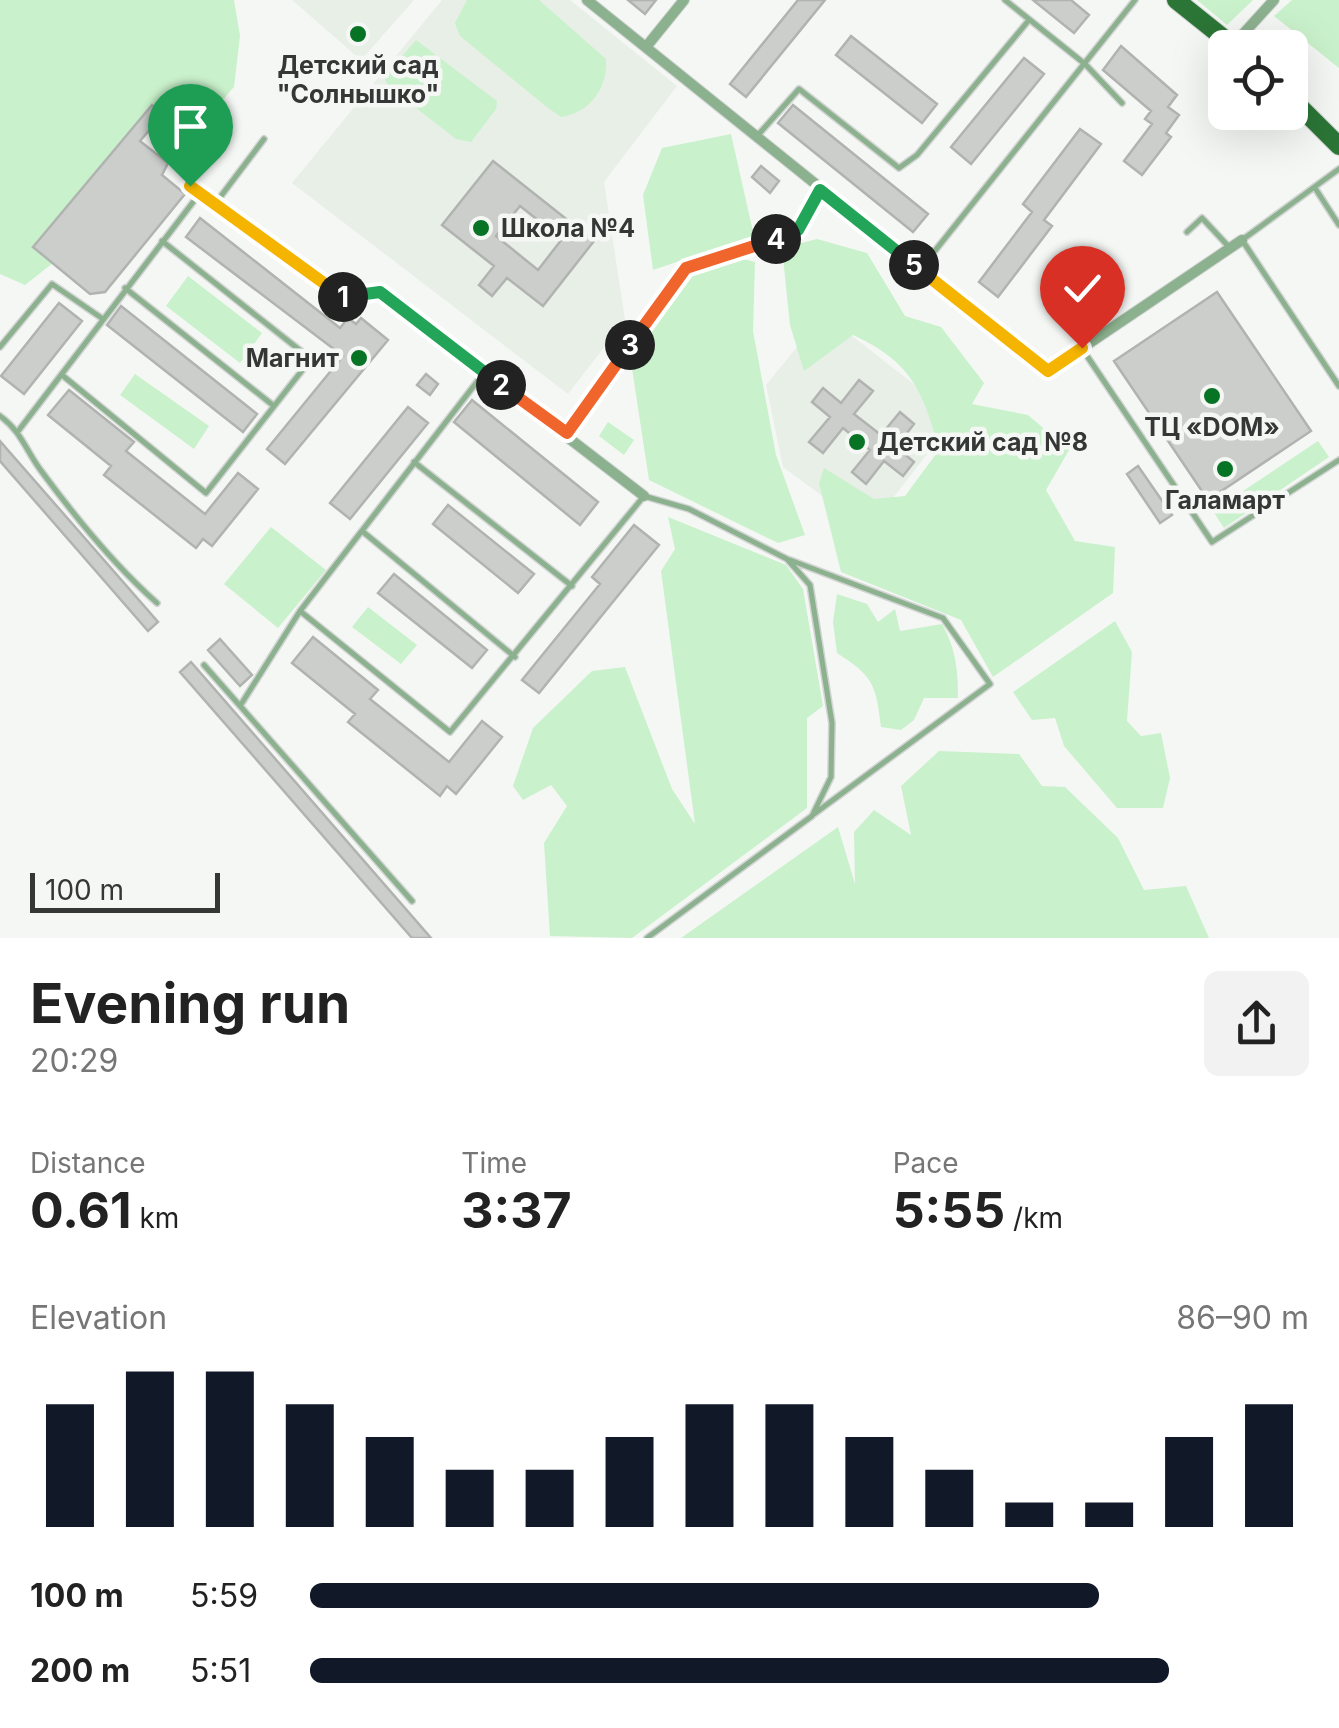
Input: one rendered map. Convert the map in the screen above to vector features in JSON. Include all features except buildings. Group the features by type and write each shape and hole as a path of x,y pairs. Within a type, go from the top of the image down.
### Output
{"main road":[{"path":"1176,0 1214,30"},
{"path":"1308,115 1339,146"}],"street":[{"path":"587,0 1048,371 1242,240"},
{"path":"646,47 684,0"},
{"path":"1248,30 1274,0"},
{"path":"195,189 341,298 380,292 644,496"},
{"path":"567,433 686,268 798,230 820,190"}],"lane":[{"path":"1005,0 1085,64 1122,103"},
{"path":"920,270 1136,0"},
{"path":"756,137 799,88 899,168 917,155 1029,20"},
{"path":"215,204 264,140"},
{"path":"1339,168 1242,240 1339,386"},
{"path":"1314,188 1339,225"},
{"path":"19,430 162,242 195,189"},
{"path":"1187,232 1202,218 1230,248"},
{"path":"62,374 206,493 311,359 162,242"},
{"path":"0,347 52,284 103,318"},
{"path":"126,288 274,406"},
{"path":"1082,348 1212,542 1339,460"},
{"path":"240,706 300,611 485,371"},
{"path":"0,416 19,430 40,469 132,581 157,603"},
{"path":"414,462 572,586"},
{"path":"300,611 450,732 644,496 689,509 787,559 943,618 990,684 647,938"},
{"path":"362,531 514,658"},
{"path":"787,559 810,584 832,723 832,776 812,816"},
{"path":"204,664 412,901"}],"shaded area":[{"name":"Детский сад \"Солнышко\"","path":"292,0 414,0 361,60"},
{"name":"Школа №4","path":"442,0 570,0 677,86 604,182 625,320 568,394 292,183"},
{"name":"Детский сад №8","path":"824,314 956,417 868,530 783,467 766,385"}],"green space":[{"path":"0,0 234,0 240,36 234,87 196,130 184,131 152,106 34,247 53,263 25,285 0,274"},
{"path":"467,0 539,0 606,59 604,80 589,105 561,117 460,36 455,23"},
{"path":"1197,0 1253,0 1227,25"},
{"path":"1292,0 1339,0 1339,68 1308,43 1308,30 1292,30 1274,16"},
{"path":"416,40 497,101 496,109 471,142 456,139 388,86 384,77"},
{"path":"731,134 754,236 653,270 643,195 662,148"},
{"path":"817,239 867,253 905,316 941,327 984,383 972,404 1028,415 1069,450 1046,490 1075,541 1115,547 1113,593 993,677 961,620 841,572 819,483 824,468 874,499 905,496 939,450 912,380 872,345 853,335 804,371 790,325 782,248"},
{"path":"743,259 755,262 753,331 776,455 805,535 778,543 649,480 631,362 689,274"},
{"path":"188,276 262,333 240,363 166,306"},
{"path":"135,374 209,426 194,449 120,395"},
{"path":"608,422 634,440 624,455 599,436"},
{"path":"1318,441 1329,457 1224,528 1213,511"},
{"path":"668,517 786,565 803,589 823,706 807,718 807,808 632,938 550,936 544,843 567,806 551,785 523,800 513,786 533,728 592,671 625,667 672,789 695,824 661,571 675,549"},
{"path":"271,527 326,570 278,628 224,584"},
{"path":"837,594 867,604 878,622 895,609 900,631 942,624 955,660 958,698 924,698 914,720 901,730 881,727 871,682 837,653 833,622"},
{"path":"368,607 417,645 401,664 352,627"},
{"path":"1115,621 1132,652 1127,721 1141,736 1161,733 1170,778 1163,808 1117,808 1064,746 1055,718 1032,720 1013,692"},
{"path":"939,751 1019,754 1042,786 1065,787 1118,838 1144,890 1186,886 1209,938 681,938 838,827 855,884 854,832 874,810 911,835 901,786"}],"place":[{"name":"Детский сад \"Солнышко\"","path":"358,34"},
{"name":"Школа №4","path":"481,228"},
{"name":"Магнит","path":"359,358"},
{"name":"ТЦ «DOM»","path":"1212,396"},
{"name":"Детский сад №8","path":"857,442"},
{"name":"Галамарт","path":"1225,469"}],"route":[{"path":"190,186 341,298 380,292 567,433 686,268 798,230 820,190 1048,371 1082,348"}]}
